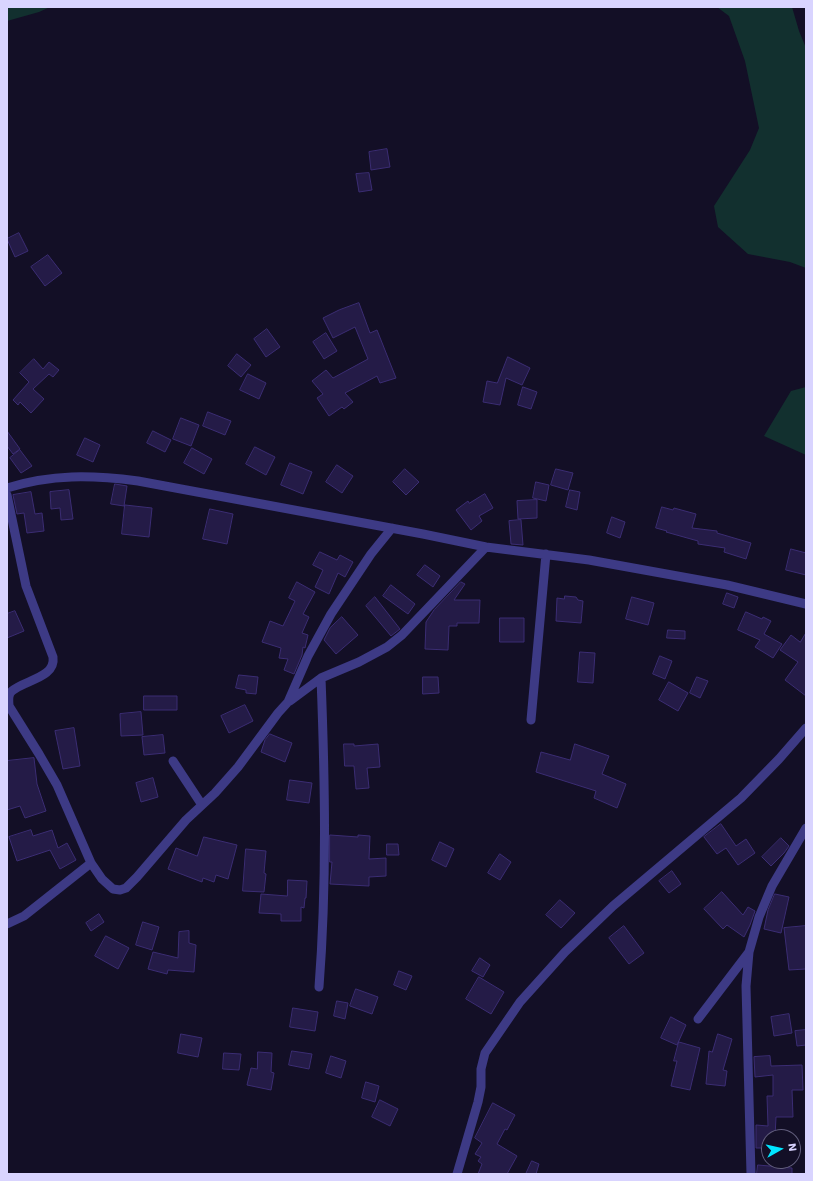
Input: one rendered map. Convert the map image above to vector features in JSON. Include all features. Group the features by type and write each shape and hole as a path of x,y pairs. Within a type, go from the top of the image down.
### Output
{"street":[{"path":"7,488 28,481 72,476 106,477 138,481 486,547 589,560 727,585 806,604"},
{"path":"7,495 26,586 54,663 51,668 40,676 11,692 8,698 9,706 57,785 90,862 102,879 113,890 126,888 137,877 186,820 238,767 278,713 288,702 321,678 387,647 402,635 486,547"},
{"path":"288,702 312,649 331,614 371,554 392,528"},
{"path":"531,720 546,554"},
{"path":"319,987 323,942 325,851 321,678"},
{"path":"456,1174 478,1102 481,1087 481,1069 485,1053 520,1002 565,952 613,906 741,798 780,759 806,728"},
{"path":"173,760 202,805"},
{"path":"750,1174 746,986 749,952 759,917 772,886 806,828"},
{"path":"7,924 24,916 90,862"},
{"path":"698,1019 749,952"}],"green space":[{"path":"7,7 50,7 39,12 7,21"},
{"path":"717,7 792,7 806,48 806,268 790,262 748,254 718,227 714,206 750,150 759,128 745,61 729,16"},
{"path":"806,387 806,455 764,436 791,391"}],"building":[{"path":"387,149 390,167 371,170 369,152"},
{"path":"369,173 372,190 359,192 356,174"},
{"path":"19,233 28,251 15,257 7,239"},
{"path":"48,255 62,273 45,286 31,267"},
{"path":"359,303 370,333 377,330 396,378 380,383 377,376 345,393 353,402 344,409 342,407 329,416 317,398 323,394 312,381 326,370 333,378 368,359 355,327 333,338 323,318 339,310"},
{"path":"267,329 280,347 266,357 254,339"},
{"path":"326,333 337,351 324,359 313,342"},
{"path":"237,354 251,365 241,377 228,366"},
{"path":"508,357 530,368 522,385 506,378 500,405 483,402 487,381 497,383"},
{"path":"34,359 43,369 49,362 59,370 53,377 49,374 33,389 44,399 31,413 20,402 18,405 13,400 29,382 20,373"},
{"path":"248,374 266,383 259,399 240,390"},
{"path":"523,387 537,392 531,409 518,405"},
{"path":"208,412 231,421 225,435 203,426"},
{"path":"181,418 199,425 191,446 173,439"},
{"path":"7,431 20,449 13,454 7,446"},
{"path":"153,431 171,440 165,452 147,443"},
{"path":"85,438 100,445 93,462 77,455"},
{"path":"255,447 275,457 266,475 246,464"},
{"path":"192,448 212,459 204,474 184,463"},
{"path":"20,450 32,466 21,473 10,458"},
{"path":"290,463 312,472 303,494 281,485"},
{"path":"337,465 353,476 342,493 326,482"},
{"path":"405,469 419,482 406,495 393,482"},
{"path":"556,469 573,473 568,490 551,485"},
{"path":"536,482 549,485 546,501 533,498"},
{"path":"115,484 127,486 124,506 111,504"},
{"path":"69,490 73,519 61,520 60,508 51,509 50,492"},
{"path":"570,490 580,492 577,510 566,507"},
{"path":"31,492 35,514 42,513 44,531 27,533 24,513 17,514 13,495"},
{"path":"485,494 493,508 479,516 482,521 471,530 456,510 468,501 469,503"},
{"path":"537,500 537,518 518,519 517,501"},
{"path":"125,505 152,508 149,537 122,534"},
{"path":"662,507 673,510 674,508 696,514 692,528 717,531 717,533 751,543 746,559 724,552 725,548 698,544 698,541 656,528"},
{"path":"210,509 233,514 227,544 203,539"},
{"path":"612,517 625,522 620,538 607,533"},
{"path":"521,520 523,545 511,544 509,521"},
{"path":"791,549 806,553 806,575 786,570"},
{"path":"320,552 337,560 340,555 353,562 345,577 338,573 329,594 315,587 323,570 313,565"},
{"path":"425,565 440,576 433,587 417,575"},
{"path":"297,582 315,592 303,614 309,617 302,633 308,635 305,648 303,647 302,655 294,674 284,670 288,659 279,658 281,648 262,642 270,621 283,626 295,601 289,598"},
{"path":"461,582 465,584 454,600 480,600 479,623 457,623 457,626 449,626 448,650 425,649 426,622 434,610"},
{"path":"391,585 415,604 408,614 383,596"},
{"path":"727,593 738,597 734,608 723,604"},
{"path":"565,596 576,597 578,600 583,601 581,623 556,621 557,598 564,599"},
{"path":"375,597 400,629 391,636 366,606"},
{"path":"632,597 654,603 648,625 626,619"},
{"path":"15,611 24,631 7,638 7,614"},
{"path":"746,612 771,621 764,634 782,644 773,658 755,647 760,640 738,630"},
{"path":"342,617 358,635 336,654 324,640 330,628"},
{"path":"500,618 524,618 524,642 500,642"},
{"path":"668,630 685,631 685,639 667,638"},
{"path":"806,633 806,696 785,680 798,662 780,650 791,635 800,642"},
{"path":"580,652 595,653 593,683 578,682"},
{"path":"660,656 672,661 665,679 653,674"},
{"path":"239,675 258,677 256,694 246,693 246,690 236,688"},
{"path":"423,677 438,677 439,693 423,694"},
{"path":"697,677 708,681 700,698 690,693"},
{"path":"669,682 688,693 678,711 659,700"},
{"path":"144,696 177,696 177,710 144,710"},
{"path":"245,705 253,721 229,733 221,716"},
{"path":"141,712 143,735 121,736 120,714"},
{"path":"74,728 80,766 63,769 55,731"},
{"path":"270,734 292,743 285,762 261,752 265,740"},
{"path":"163,735 165,753 144,755 142,737"},
{"path":"344,744 354,744 354,746 378,744 380,767 367,768 369,788 356,789 354,766 345,766"},
{"path":"575,744 609,756 602,774 626,784 617,808 594,798 596,791 536,772 541,752 570,760"},
{"path":"34,758 37,784 46,811 25,818 20,806 7,810 7,761"},
{"path":"153,778 158,797 141,802 136,783"},
{"path":"290,780 312,783 309,803 287,800"},
{"path":"721,824 736,846 746,839 755,853 738,865 726,848 717,854 704,837"},
{"path":"31,830 33,836 52,830 58,848 67,843 76,860 60,869 50,850 17,861 9,837"},
{"path":"330,835 358,837 358,835 370,836 369,859 386,858 386,876 369,877 369,886 330,884 332,862 330,862"},
{"path":"204,837 237,845 228,879 216,875 214,882 203,878 202,882 168,869 176,848 197,856"},
{"path":"781,838 789,846 771,866 762,857"},
{"path":"440,842 454,849 446,867 432,860"},
{"path":"387,844 398,844 399,855 387,855"},
{"path":"246,849 266,851 264,892 243,891"},
{"path":"500,854 511,862 500,880 488,873"},
{"path":"672,871 681,884 669,893 659,881"},
{"path":"288,880 307,881 304,908 301,907 301,921 281,921 281,914 259,913 261,894 287,896"},
{"path":"722,892 743,915 748,907 755,911 744,937 727,925 723,929 704,909"},
{"path":"775,894 789,897 781,933 764,929 768,910"},
{"path":"560,900 575,913 561,928 546,915"},
{"path":"99,914 104,922 91,931 86,923"},
{"path":"143,922 159,927 152,950 136,945"},
{"path":"624,926 644,953 629,964 609,938"},
{"path":"806,926 806,969 789,970 784,928"},
{"path":"189,931 189,943 196,945 194,972 168,970 167,974 148,969 153,952 178,958 179,932"},
{"path":"106,936 129,948 118,969 95,956"},
{"path":"480,958 490,965 483,977 472,971"},
{"path":"399,971 412,976 406,990 394,985"},
{"path":"479,977 504,992 491,1014 466,999"},
{"path":"356,989 378,997 372,1014 350,1006"},
{"path":"337,1001 348,1003 345,1019 334,1016"},
{"path":"293,1008 318,1012 315,1031 290,1027"},
{"path":"789,1014 792,1033 774,1036 771,1017"},
{"path":"671,1017 686,1025 677,1045 661,1038"},
{"path":"806,1030 806,1045 797,1046 795,1031"},
{"path":"181,1034 202,1038 198,1057 178,1053"},
{"path":"718,1034 732,1039 723,1070 727,1071 725,1086 706,1084 709,1051 712,1052"},
{"path":"679,1042 700,1048 690,1090 671,1086 677,1061 674,1061"},
{"path":"292,1051 312,1054 309,1069 289,1065"},
{"path":"258,1052 272,1053 271,1072 274,1073 271,1090 247,1085 251,1068 257,1069"},
{"path":"224,1053 241,1054 239,1070 223,1069"},
{"path":"331,1056 346,1061 341,1078 326,1073"},
{"path":"770,1056 771,1066 802,1065 803,1090 792,1090 793,1117 776,1117 775,1129 761,1129 761,1148 756,1148 756,1125 768,1126 767,1096 773,1096 773,1075 755,1077 754,1057"},
{"path":"366,1082 379,1086 375,1102 362,1098"},
{"path":"380,1100 398,1109 390,1126 372,1117"},
{"path":"493,1103 515,1115 497,1144 517,1156 507,1174 478,1174 482,1164 478,1161 481,1157 475,1154 482,1143 475,1138"},
{"path":"532,1161 539,1164 536,1174 526,1174"},
{"path":"758,1165 761,1165 761,1169 792,1169 792,1174 757,1174"}]}
